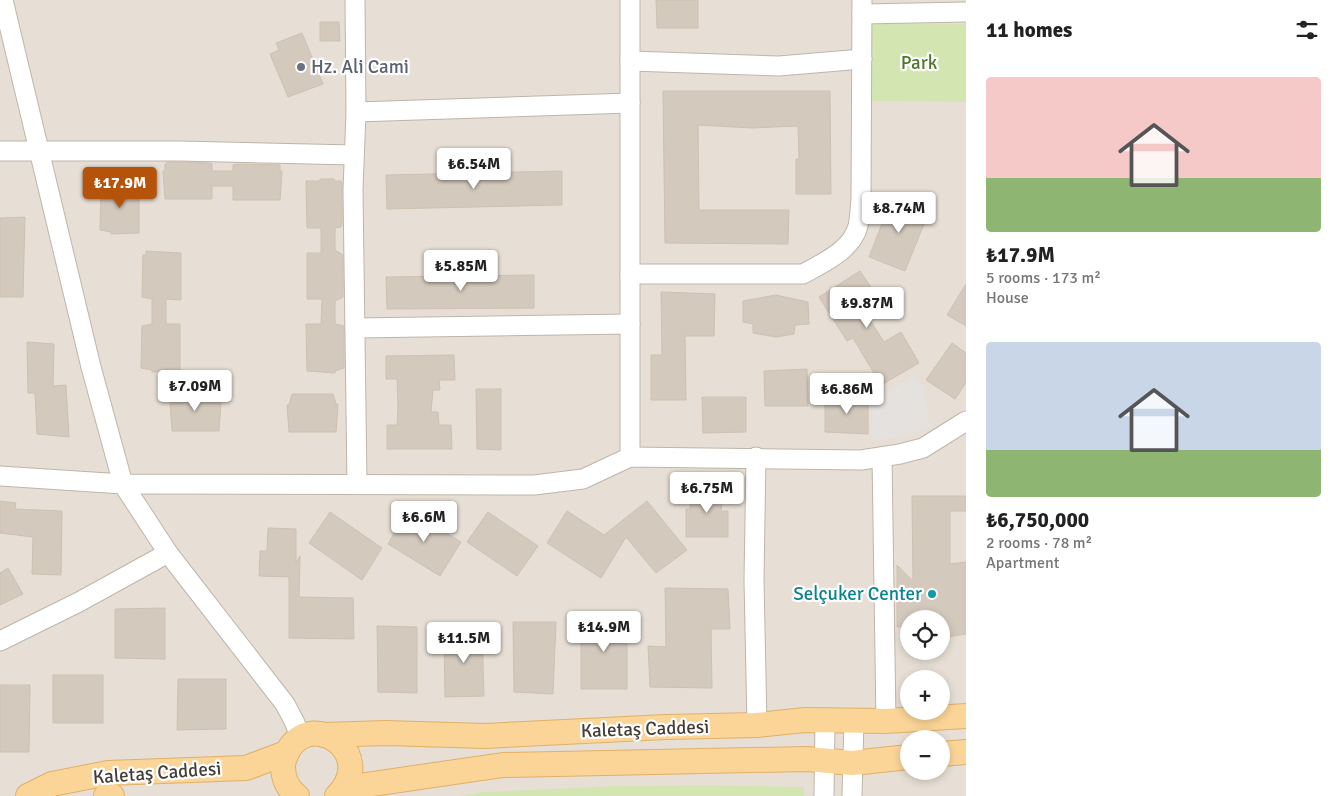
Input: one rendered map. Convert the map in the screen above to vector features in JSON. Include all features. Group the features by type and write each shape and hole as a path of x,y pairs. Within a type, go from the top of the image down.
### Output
{"main road":[{"name":"Kaletaş Caddesi","path":"28,796 52,784 108,773 246,768 315,734 385,733 485,736 666,727 757,725 805,720 886,721 966,716"},
{"path":"324,735 335,739 343,746 349,756 350,778 341,792"},
{"path":"293,746 283,764 283,775 288,786 297,796"},
{"path":"950,753 966,752"},
{"name":"Kaletaş Caddesi","path":"341,792 503,766 655,761 823,760 852,763 900,758"},
{"name":"Kaletaş Caddesi","path":"106,796 112,796"}],"street":[{"path":"3,0 91,367 123,484 168,553 285,704 296,723 293,746"},
{"path":"355,0 356,112 354,155 357,483"},
{"path":"630,0 630,457"},
{"path":"630,274 804,274 826,261 848,243 857,228 861,199 862,7 966,12"},
{"path":"630,61 779,66 862,59"},
{"path":"356,112 630,103"},
{"path":"0,151 354,155"},
{"path":"355,328 630,324"},
{"path":"0,476 123,484 357,483 534,485 583,479 630,457 861,460 923,448 966,421"},
{"path":"937,440 966,441"},
{"path":"882,456 886,721"},
{"path":"756,458 754,580 757,725"},
{"path":"0,641 79,602 168,553"},
{"path":"824,796 825,720"},
{"path":"852,796 854,720"}],"shaded area":[{"path":"0,0 966,0 966,796 0,796"},
{"path":"913,377 923,385 930,427 905,436 871,441 873,401"}],"green space":[{"name":"Park","path":"872,24 966,24 966,102 872,101"},
{"path":"617,786 804,787 804,796 462,796 484,792"}],"building":[{"path":"656,0 698,0 698,28 657,28"},
{"path":"320,22 339,22 340,41 320,41"},
{"name":"Hz. Ali Cami","path":"302,33 323,84 288,97 270,54 279,50 276,43"},
{"path":"663,91 830,91 831,194 796,194 796,159 799,159 798,126 752,128 698,125 699,210 789,210 788,244 665,243"},
{"path":"168,162 210,163 212,164 212,171 233,171 233,165 236,164 280,165 280,171 282,171 280,200 233,200 233,186 212,186 212,199 165,199 163,171 165,171 165,164"},
{"path":"562,171 562,205 387,209 386,175"},
{"path":"320,179 334,179 334,181 341,181 342,183 342,225 335,228 335,250 343,255 343,297 335,301 335,324 344,326 344,368 335,371 335,373 307,371 306,324 321,324 322,299 307,299 307,253 321,253 321,228 307,228 306,181 320,181"},
{"path":"111,184 139,186 139,233 111,234 111,232 100,230 101,188 111,186"},
{"path":"892,198 929,212 905,271 869,257"},
{"path":"25,217 23,297 0,297 0,218"},
{"path":"146,251 181,253 181,300 166,299 166,324 180,324 180,371 152,372 152,370 141,368 142,326 152,324 152,299 142,297 143,255 146,255"},
{"path":"860,271 877,296 861,306 884,342 901,332 919,363 881,385 853,338 847,341 819,297"},
{"path":"534,275 534,308 387,309 386,277"},
{"path":"966,284 966,326 947,315"},
{"path":"661,292 715,294 714,336 685,336 686,400 651,400 651,355 662,355"},
{"path":"776,295 808,302 809,324 795,325 794,334 776,337 753,333 753,324 743,322 743,301"},
{"path":"27,342 54,344 53,386 66,385 69,437 37,434 35,393 28,393"},
{"path":"952,343 966,353 966,383 955,399 926,380"},
{"path":"454,355 455,380 439,380 440,390 433,390 431,412 438,412 439,425 451,425 452,449 387,449 387,425 397,425 398,407 397,379 386,379 386,356"},
{"path":"807,369 808,406 765,406 764,371"},
{"path":"476,389 501,389 501,450 477,449"},
{"path":"175,393 216,393 219,403 221,403 219,431 172,431 170,403 172,403"},
{"path":"292,394 333,394 336,404 338,404 336,432 289,432 287,405 289,405"},
{"path":"702,397 746,397 746,432 703,433"},
{"path":"825,397 868,398 868,434 825,432"},
{"path":"691,488 723,488 721,511 728,511 728,537 686,537 686,509 690,509"},
{"path":"912,496 966,496 966,511 950,511 950,564 966,562 966,634 950,637 950,610 900,610 900,627 897,627 897,565 913,581"},
{"path":"0,501 16,503 15,509 62,511 61,575 32,574 33,537 0,533"},
{"path":"647,501 687,550 656,573 626,537 601,578 547,543 567,511 604,535"},
{"path":"407,510 461,542 440,576 388,544"},
{"path":"330,512 382,548 362,580 309,543"},
{"path":"488,512 538,546 517,576 467,542"},
{"path":"268,528 296,529 296,563 300,556 299,597 353,598 354,639 289,638 289,577 259,576 260,551 267,551"},
{"path":"8,568 23,594 0,605 0,573"},
{"path":"665,588 728,589 730,629 711,629 712,688 650,687 648,646 666,647"},
{"path":"165,608 165,659 115,658 115,609"},
{"path":"581,617 627,618 627,689 581,689"},
{"path":"513,622 556,622 553,694 514,692"},
{"path":"377,626 417,627 417,693 378,692"},
{"path":"482,630 484,696 445,697 444,631"},
{"path":"53,675 103,675 103,723 53,723"},
{"path":"178,679 226,679 226,729 177,730"},
{"path":"0,685 30,685 29,752 0,752"}],"place":[{"name":"Hz. Ali Cami","path":"301,67"},
{"name":"Selçuker Center","path":"932,594"}]}
